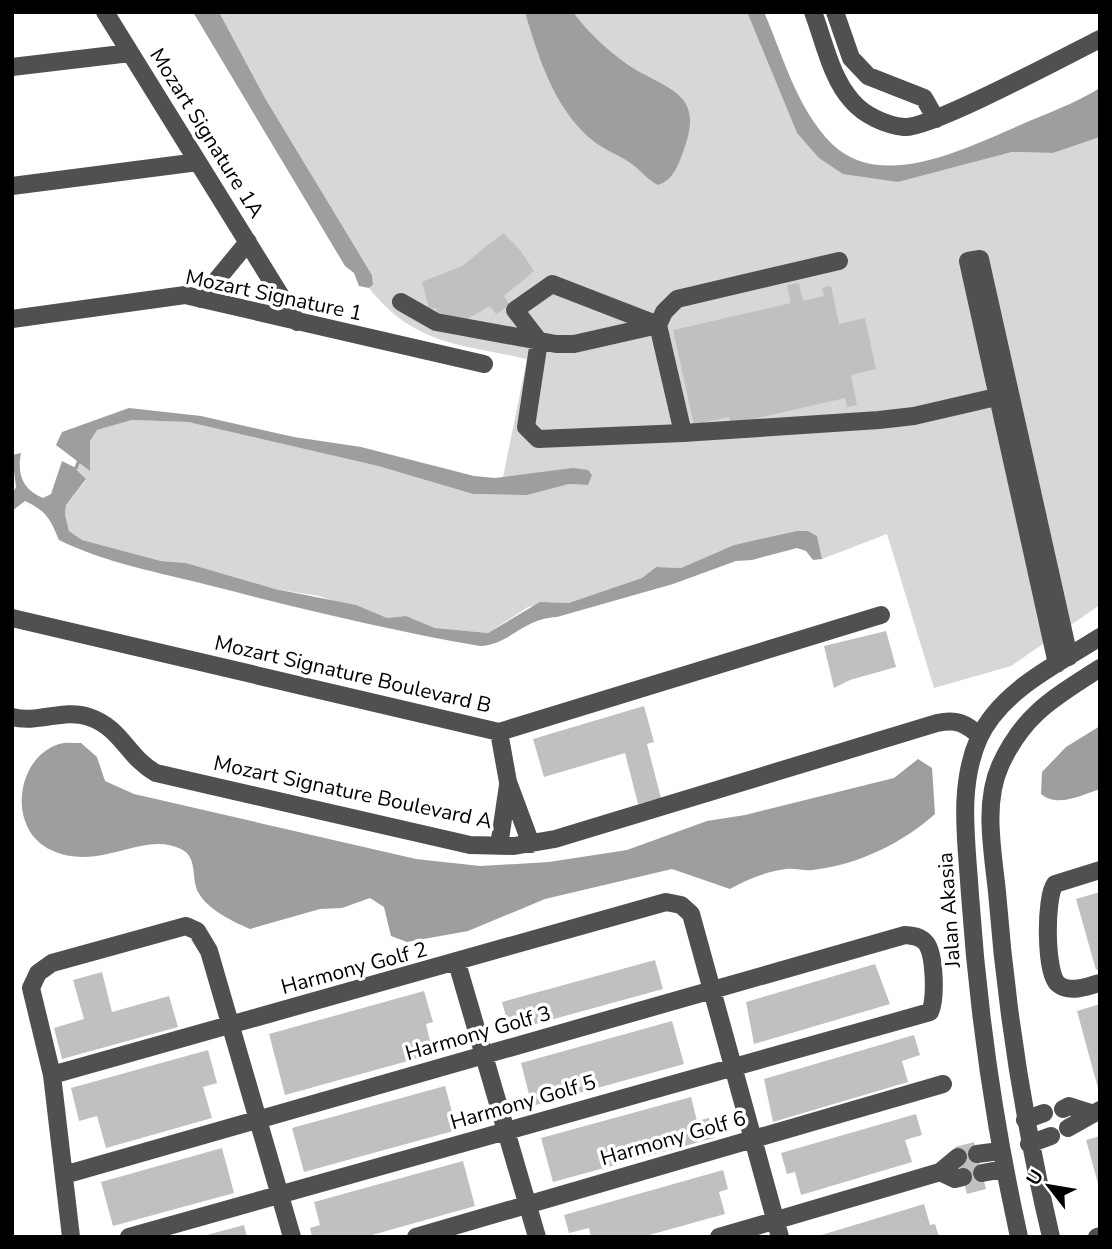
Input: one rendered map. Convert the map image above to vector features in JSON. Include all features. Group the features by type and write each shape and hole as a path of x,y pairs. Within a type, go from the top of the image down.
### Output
{"street":[{"name":"Mozart Signature 1A","path":"105,12 297,323"},
{"path":"813,12 837,79 851,101 873,118 905,128 936,119 1100,39"},
{"path":"835,12 851,58 868,76 924,99 936,119"},
{"path":"12,67 130,53"},
{"path":"12,186 198,162"},
{"name":"Mozart Signature 1A","path":"201,299 248,243"},
{"path":"1004,395 980,258 968,261 1004,395 1063,661"},
{"path":"683,433 658,325 664,312 677,299 839,261"},
{"path":"658,325 552,284 515,310 540,341 526,427 538,439 683,433 902,417 1004,395"},
{"name":"Mozart Signature 1","path":"12,319 185,295 484,364"},
{"path":"401,302 436,322 540,341 574,344 658,325"},
{"name":"Mozart Signature Boulevard B","path":"12,618 499,732 881,615"},
{"name":"Jalan Akasia","path":"1019,1237 1000,1151 975,969 964,814 971,762 980,736 1017,690 1100,637"},
{"path":"1051,1237 1029,1144 1002,964 990,816 999,768 1018,734 1040,706 1100,668"},
{"name":"Mozart Signature Boulevard A","path":"12,717 42,720 69,713 89,717 111,727 138,763 156,772 470,845 499,846 531,844 937,723 954,720 967,724 980,736"},
{"path":"499,732 508,782 531,844"},
{"path":"499,846 508,782"},
{"path":"1100,870 1055,884 1050,890 1050,973 1059,985 1075,990 1100,983"},
{"name":"Harmony Golf 2","path":"52,1075 666,902 681,905 691,914 712,990"},
{"path":"71,1237 52,1075 31,988 38,973 52,963 186,926 197,931 209,951 292,1237"},
{"name":"Harmony Golf 3","path":"64,1175 905,934 918,937 928,946 934,990 930,1012"},
{"path":"457,963 537,1237"},
{"path":"975,969 1002,964"},
{"path":"712,990 778,1228"},
{"name":"Harmony Golf 5","path":"129,1237 930,1012"},
{"name":"Harmony Golf 6","path":"416,1237 943,1084"},
{"path":"1063,1109 1069,1106 1095,1111"},
{"path":"1068,1128 1095,1111"},
{"path":"1025,1121 1044,1113"},
{"path":"1029,1144 1051,1136"},
{"path":"977,1154 1000,1151"},
{"path":"719,1237 778,1228 940,1172 958,1157"},
{"path":"982,1173 1004,1169"},
{"path":"940,1172 955,1179 963,1177"}],"shaded area":[{"path":"193,12 219,12 265,98 372,275 373,285 369,288 359,286 354,273 345,266"},
{"path":"219,12 747,12 797,133 898,182 1012,152 1053,153 1100,137 1100,605 1011,666 934,688 887,534 822,559 817,536 808,531 734,545 681,568 656,567 642,578 569,604 552,602 528,607 488,633 435,628 406,616 387,618 319,596 275,589 186,563 161,561 82,540 69,531 65,515 66,505 86,480 77,469 81,463 90,470 90,440 97,430 132,420 188,422 378,466 473,494 527,495 569,484 588,485 521,475 503,477 527,359 459,345 421,332 386,307 369,288 373,285 372,275 265,98"},
{"path":"525,12 573,12 594,37 618,58 683,99 690,120 688,134 679,162 668,180 658,185 654,183 633,165 600,146 570,116 550,84"},
{"path":"747,12 764,12 809,115 832,144 852,158 875,165 899,165 949,154 1070,104 1100,88 1100,137 1053,153 1012,152 898,182 843,174 819,158 797,133"},
{"path":"129,408 201,416 294,437 361,447 474,476 495,478 573,468 588,470 592,475 588,485 569,484 527,495 473,494 378,466 188,422 132,420 97,430 90,441 90,471 56,445 62,432"},
{"path":"21,453 20,468 23,480 30,490 43,498 51,494 62,461 74,467 86,479 66,505 65,515 69,531 82,540 161,561 186,563 275,589 356,605 387,618 406,616 435,628 488,633 540,602 569,603 642,578 656,567 681,568 734,545 797,531 808,531 817,536 822,559 813,560 806,551 797,548 752,560 736,561 673,584 534,622 500,641 480,646 377,626 276,602 132,566 77,548 59,540 43,512 25,501 12,511 12,494 16,487 12,455"},
{"path":"1100,726 1100,789 1062,800 1041,794 1042,772 1066,747"},
{"path":"61,743 81,743 97,757 105,781 134,794 416,859 480,866 549,862 627,850 707,821 745,815 894,778 918,759 932,768 935,814 909,834 862,858 813,870 789,869 771,872 730,889 672,869 545,899 468,931 407,942 391,936 384,907 370,898 342,908 320,909 250,929 221,914 202,898 196,886 190,857 181,849 152,844 104,855 69,856 51,850 37,840 28,827 23,811 22,795 26,778 33,764 44,752"}],"building":[{"path":"503,233 520,250 534,271 504,296 510,305 496,314 490,306 467,319 437,314 436,308 429,309 422,282 462,266"},
{"path":"799,283 803,301 824,296 822,288 831,286 839,324 865,318 876,369 851,375 857,405 847,407 845,398 731,424 729,417 694,425 673,330 791,303 787,285"},
{"path":"886,631 896,667 850,680 834,688 824,646"},
{"path":"644,706 654,742 647,744 661,798 638,804 625,753 544,777 533,739"},
{"path":"1100,892 1100,969 1096,970 1076,899"},
{"path":"655,960 663,989 510,1031 502,1002"},
{"path":"875,964 890,1004 754,1044 746,1002"},
{"path":"102,972 112,1012 169,996 178,1027 62,1059 54,1028 84,1019 73,980"},
{"path":"424,991 433,1022 426,1024 433,1054 285,1095 269,1034"},
{"path":"1100,1004 1100,1092 1099,1092 1077,1011"},
{"path":"672,1021 684,1064 532,1106 521,1063"},
{"path":"914,1035 920,1055 902,1061 908,1082 773,1122 764,1079"},
{"path":"208,1050 217,1083 203,1087 212,1118 106,1148 97,1116 79,1121 71,1088"},
{"path":"445,1086 457,1130 304,1172 292,1128"},
{"path":"691,1097 697,1121 709,1118 714,1138 553,1182 541,1138"},
{"path":"916,1114 922,1135 905,1140 912,1162 801,1195 795,1172 787,1174 781,1153"},
{"path":"1100,1136 1100,1187 1099,1187 1086,1140"},
{"path":"974,1142 986,1189 967,1194 955,1147"},
{"path":"222,1148 234,1193 113,1226 101,1182"},
{"path":"463,1161 475,1206 365,1237 312,1237 310,1228 320,1225 314,1202"},
{"path":"723,1170 728,1189 719,1192 725,1214 642,1237 591,1237 589,1228 569,1233 564,1215"},
{"path":"924,1204 930,1225 935,1224 939,1237 815,1237"},
{"path":"244,1225 247,1237 203,1237 203,1236"}],"waterway":[{"path":"76,468 79,461"}]}
